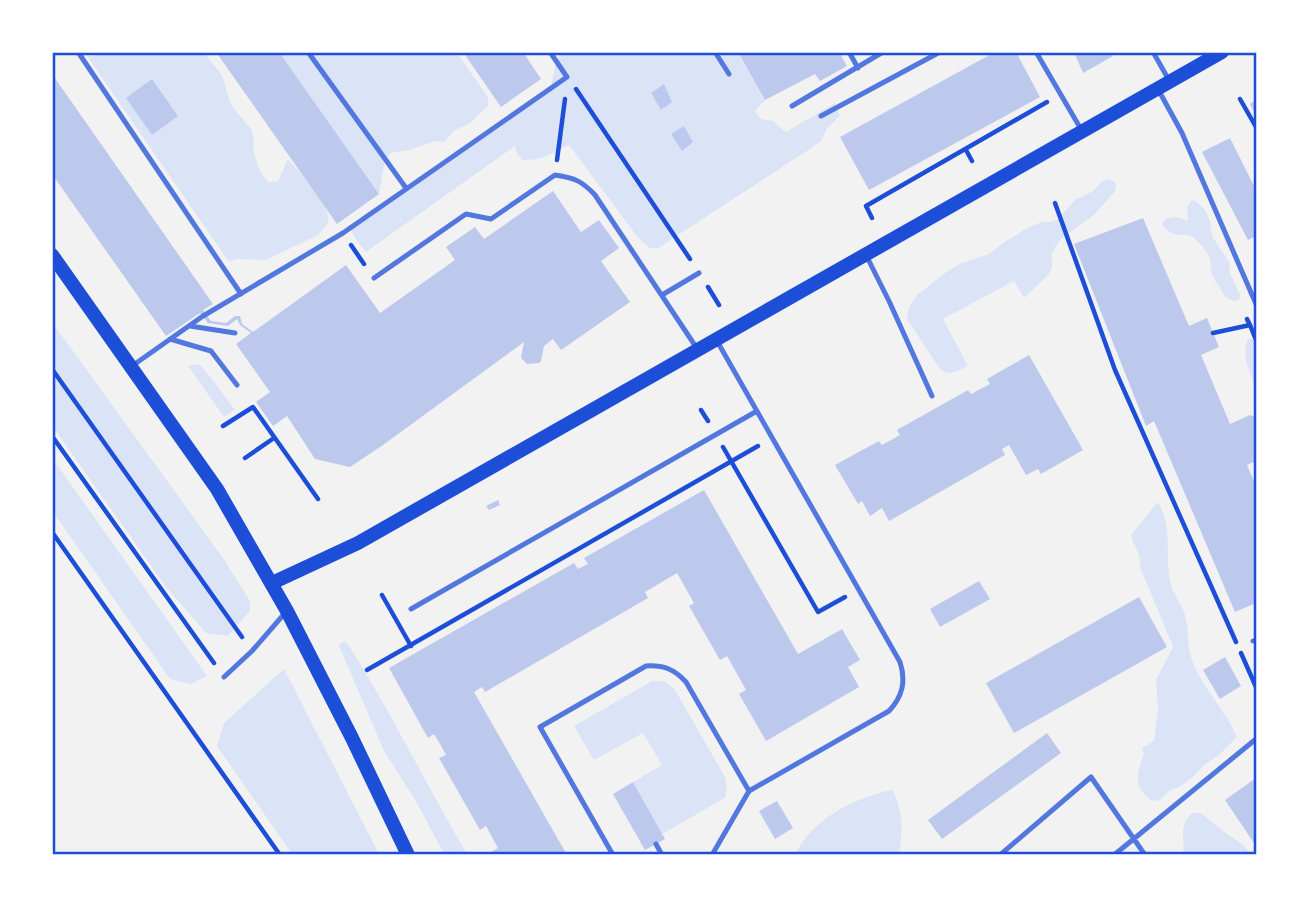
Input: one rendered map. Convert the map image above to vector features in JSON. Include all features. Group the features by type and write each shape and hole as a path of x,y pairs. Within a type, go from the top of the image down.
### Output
{"main road":[{"path":"272,583 358,543 1222,52"},
{"path":"52,255 217,489 287,611 408,855"}],"lane":[{"path":"78,52 241,293"},
{"path":"308,52 406,188"},
{"path":"131,366 241,293 343,233 567,77 550,52"},
{"path":"715,52 729,74"},
{"path":"849,52 858,68"},
{"path":"792,106 883,52"},
{"path":"821,116 940,52"},
{"path":"1036,52 1082,131"},
{"path":"1153,52 1182,133 1254,290 1256,304"},
{"path":"373,278 466,214 491,219 555,176 572,177 585,184 595,195 698,350"},
{"path":"865,255 932,396"},
{"path":"662,295 699,273"},
{"path":"190,326 235,334"},
{"path":"170,339 211,351 237,385"},
{"path":"712,855 749,792 889,711 900,696 904,674 900,662 716,339"},
{"path":"411,609 757,411"},
{"path":"224,677 252,652 287,611"},
{"path":"613,855 540,727 646,666 668,667 686,682 749,792"},
{"path":"1114,855 1256,739"},
{"path":"1000,855 1091,777 1145,855"},
{"path":"656,844 662,855"}],"path":[{"path":"555,176 567,77"},
{"path":"567,77 719,305"},
{"path":"1240,99 1256,127"},
{"path":"872,218 866,206 1043,104"},
{"path":"966,149 972,161"},
{"path":"1055,203 1115,370 1256,687"},
{"path":"343,233 373,278"},
{"path":"1250,325 1256,340"},
{"path":"52,369 252,652"},
{"path":"223,426 253,407 318,499"},
{"path":"701,410 818,612 859,589"},
{"path":"52,436 224,677"},
{"path":"367,670 773,438"},
{"path":"245,458 274,439"},
{"path":"52,532 280,855"}],"shaded area":[{"path":"100,52 204,53 222,75 231,105 251,129 253,148 262,175 269,182 278,181 288,159 314,189 325,207 328,221 325,227 318,235 266,260 237,259 229,262 87,56 95,56"},
{"path":"279,53 457,53 488,97 488,106 469,124 455,130 444,142 435,141 410,150 391,153 385,160 379,194"},
{"path":"561,53 738,53 765,100 755,111 761,119 773,121 786,132 835,103 840,116 827,128 821,141 810,149 658,248 650,248 639,239 569,145 542,158 530,160 522,160 515,146 366,252 350,228 551,86"},
{"path":"1110,179 1116,184 1115,191 1095,214 1060,240 1052,253 1052,268 1048,275 1024,298 1014,281 943,319 968,366 950,373 940,369 907,319 909,307 917,295 949,270 989,254 1029,227 1057,220 1075,200 1093,191 1102,181"},
{"path":"1192,200 1205,210 1210,220 1212,236 1229,262 1230,273 1240,295 1239,300 1225,297 1212,276 1208,255 1192,236 1171,233 1162,224 1165,219 1174,217 1188,220 1187,207"},
{"path":"52,322 223,558 250,601 250,611 228,636 206,633 166,587 53,427"},
{"path":"1248,339 1253,339 1256,345 1256,389 1245,352"},
{"path":"199,364 235,410 224,417 188,366"},
{"path":"52,459 207,676 191,684 170,679 53,512"},
{"path":"1158,502 1166,522 1170,581 1185,615 1194,665 1237,737 1193,777 1170,790 1159,801 1151,800 1141,790 1138,773 1144,754 1142,748 1154,741 1158,710 1156,680 1173,647 1140,567 1131,535"},
{"path":"346,641 467,854 444,854 417,803 384,751 339,646"},
{"path":"284,669 379,854 292,854 217,746 224,723"},
{"path":"652,681 664,681 674,688 725,777 727,789 725,798 662,834 633,782 662,765 643,733 594,760 574,726"},
{"path":"893,790 901,822 899,854 796,854 823,820 850,804"},
{"path":"1193,813 1206,817 1252,854 1183,854 1184,826"}],"building":[{"path":"216,52 279,52 379,194 337,224"},
{"path":"463,52 523,52 541,79 501,107"},
{"path":"738,52 839,52 847,66 820,81 815,74 765,100"},
{"path":"995,52 1016,52 1040,97 869,190 840,137"},
{"path":"1074,52 1111,52 1113,56 1083,73"},
{"path":"52,74 213,304 203,310 211,321 226,323 235,316 240,316 242,324 253,332 346,265 380,313 455,260 446,247 475,227 484,239 553,191 581,232 599,220 619,248 601,261 630,302 561,350 553,339 544,346 539,363 527,364 523,360 521,357 524,342 350,467 315,459 287,416 273,426 256,402 270,392 236,344 251,333 240,325 237,319 228,326 208,323 200,313 166,336 52,174"},
{"path":"152,79 178,116 152,135 126,98"},
{"path":"664,84 672,102 661,110 651,93"},
{"path":"1256,100 1256,115 1250,104"},
{"path":"684,126 693,142 682,151 671,134"},
{"path":"1230,138 1256,190 1256,236 1248,240 1202,152"},
{"path":"1143,218 1189,326 1207,318 1219,347 1201,355 1230,424 1250,415 1256,417 1256,461 1247,465 1256,486 1256,603 1235,612 1154,421 1146,426 1074,244"},
{"path":"1029,355 1083,450 1041,474 1038,469 1026,475 1009,445 1002,449 1005,455 889,521 882,508 870,516 862,501 858,504 835,465 879,441 882,445 900,435 897,430 968,390 971,394 990,384 987,379"},
{"path":"704,490 798,654 842,629 860,660 848,667 859,687 766,741 739,694 746,690 727,656 720,660 689,606 694,603 677,573 645,592 648,598 485,692 482,687 474,692 567,855 493,855 491,852 498,848 486,826 480,830 439,758 446,755 440,744 434,734 428,738 389,668 574,563 578,569 588,564 584,558"},
{"path":"498,500 500,505 489,510 486,506"},
{"path":"979,581 990,599 940,627 930,609"},
{"path":"1139,597 1167,647 1014,733 986,683"},
{"path":"1225,657 1241,686 1220,699 1203,670"},
{"path":"1047,733 1061,753 942,839 928,820"},
{"path":"1256,778 1256,846 1225,800"},
{"path":"633,782 665,839 645,850 613,794"},
{"path":"777,801 793,828 775,839 759,811"}]}
